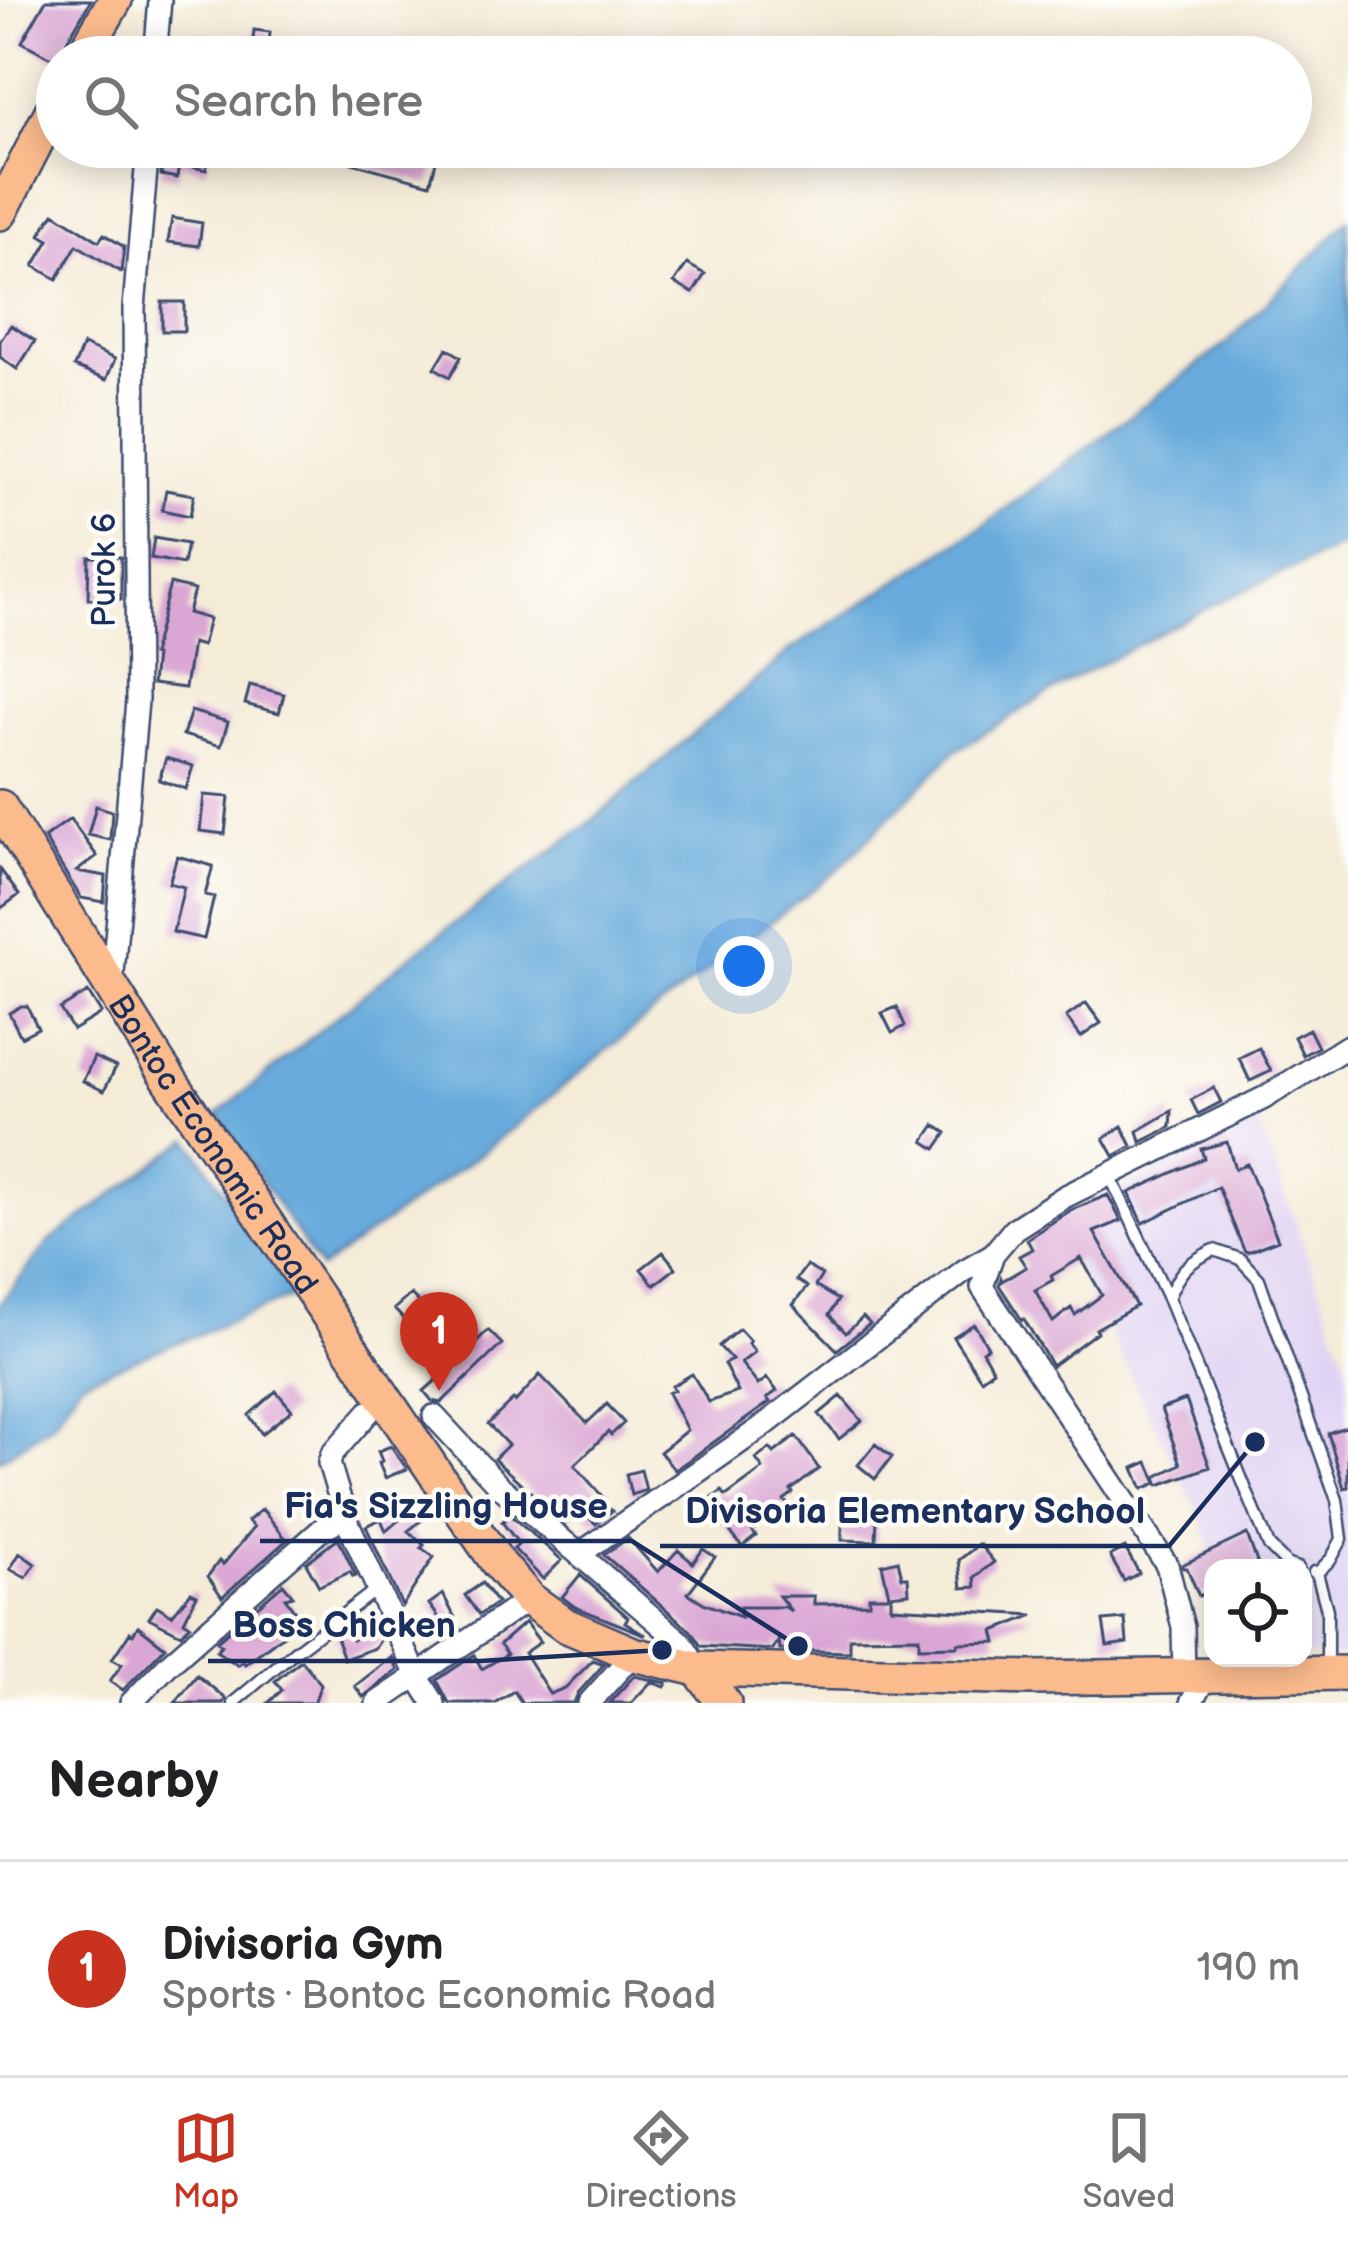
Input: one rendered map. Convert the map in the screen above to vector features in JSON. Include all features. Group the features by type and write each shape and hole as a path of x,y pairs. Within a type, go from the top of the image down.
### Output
{"main road":[{"path":"95,36 116,0"},
{"path":"0,213 36,142"},
{"name":"Bontoc Economic Road","path":"0,806 159,1064 437,1476 529,1599 566,1625 633,1654 698,1669 1194,1685 1338,1673"},
{"path":"698,1669 724,1703"}],"street":[{"path":"157,36 160,0"},
{"name":"Purok 6","path":"112,991 137,701 134,308 146,168"},
{"path":"1194,1685 1167,1565 982,1287 993,1255 1014,1229 1064,1197 1264,1098 1348,1046"},
{"path":"581,1553 762,1427 965,1270 993,1255"},
{"path":"369,1412 329,1463 346,1516 434,1703"},
{"path":"434,1416 497,1484 681,1642 698,1669"},
{"path":"131,1703 322,1529 346,1516"},
{"path":"377,1703 529,1599"},
{"path":"589,1703 633,1654"}],"lane":[{"path":"1110,1174 1168,1298 1269,1546 1282,1559"},
{"path":"1168,1298 1176,1278 1190,1262 1214,1250 1240,1258 1259,1279 1336,1500 1342,1539 1317,1574"},
{"path":"1312,1572 1317,1574"},
{"path":"1317,1574 1338,1673"},
{"path":"233,1703 378,1588"}],"shaded area":[{"path":"1258,1119 1348,1367 1348,1656 1312,1656 1312,1559 1213,1559 1200,1517 1054,1221"}],"water":[{"path":"1348,220 1348,541 1069,681 955,751 833,874 652,1013 488,1148 320,1269 218,1114 408,958 587,825 793,648 983,526 1227,343"},
{"path":"189,1139 294,1296 81,1381 54,1422 0,1460 0,1303 50,1241"}],"building":[{"path":"46,0 91,0 70,36 36,36 36,50 22,42"},
{"path":"162,168 178,168 177,178 161,175"},
{"path":"371,168 434,168 430,184"},
{"path":"54,213 99,241 104,234 124,247 121,272 77,245 57,279 34,266 49,240 40,235"},
{"path":"172,218 202,223 199,246 168,242"},
{"path":"687,264 705,274 693,293 674,283"},
{"path":"162,302 184,302 184,331 162,331"},
{"path":"11,325 35,341 17,369 0,357 0,341"},
{"path":"83,345 115,359 106,380 74,367"},
{"path":"447,348 461,357 450,377 435,368"},
{"path":"166,490 194,495 190,516 162,510"},
{"path":"154,538 187,544 183,564 151,558"},
{"path":"89,557 121,557 121,599 88,599"},
{"path":"170,584 194,590 188,613 209,619 202,646 192,643 185,688 152,684 152,655"},
{"path":"250,685 284,694 279,713 245,704"},
{"path":"191,711 228,722 221,746 183,735"},
{"path":"166,758 193,766 186,789 159,780"},
{"path":"204,795 229,797 225,834 200,831"},
{"path":"96,806 112,811 110,840 88,835"},
{"path":"70,819 97,856 77,871 106,876 104,902 81,898 44,838"},
{"path":"177,856 213,866 205,895 214,897 204,939 173,932 184,887 169,883"},
{"path":"0,869 19,895 0,909"},
{"path":"88,992 101,1013 73,1030 60,1009"},
{"path":"1086,1003 1101,1023 1081,1037 1066,1017"},
{"path":"27,1006 38,1028 21,1037 9,1013"},
{"path":"897,1007 905,1026 892,1033 882,1013"},
{"path":"1309,1029 1318,1047 1303,1055 1294,1037"},
{"path":"1259,1048 1271,1071 1250,1081 1239,1058"},
{"path":"94,1057 116,1067 104,1091 83,1081"},
{"path":"1214,1088 1221,1102 1198,1114 1191,1100"},
{"path":"1172,1111 1171,1127 1141,1142 1138,1131"},
{"path":"935,1125 947,1133 936,1149 924,1141"},
{"path":"1122,1126 1132,1146 1114,1156 1104,1138"},
{"path":"1227,1142 1235,1169 1247,1164 1278,1240 1244,1250 1218,1187 1143,1223 1129,1193 1204,1158 1201,1149"},
{"path":"1108,1195 1121,1221 1094,1232 1136,1306 1096,1329 1052,1366 999,1285 1001,1278 1026,1267 1019,1256 1032,1249 1027,1239 1071,1210","holes":["1081,1258 1102,1295 1075,1315 1071,1308 1053,1322 1035,1290"]},
{"path":"663,1252 676,1268 654,1285 641,1269"},
{"path":"806,1266 822,1275 815,1286 838,1300 829,1315 846,1333 863,1317 870,1324 837,1350 793,1305 807,1287 796,1280"},
{"path":"411,1294 428,1312 410,1326 394,1309"},
{"path":"467,1324 477,1341 488,1330 502,1344 441,1403 432,1401 424,1391 466,1354 453,1333"},
{"path":"974,1324 988,1347 982,1351 993,1370 981,1379 953,1337"},
{"path":"739,1329 755,1352 741,1363 758,1385 767,1378 777,1391 767,1398 770,1402 675,1470 660,1452 687,1430 668,1393 692,1374 709,1402 738,1392 724,1364 732,1360 719,1346"},
{"path":"540,1375 587,1423 607,1404 624,1423 575,1465 612,1511 596,1524 579,1509 565,1523 494,1459 508,1445 488,1424"},
{"path":"276,1391 292,1410 262,1434 249,1415"},
{"path":"841,1396 862,1421 839,1439 819,1414"},
{"path":"1186,1400 1210,1467 1159,1485 1156,1477 1181,1464 1161,1409"},
{"path":"1348,1426 1348,1487 1344,1488 1328,1433"},
{"path":"796,1436 819,1469 791,1490 784,1500 788,1505 752,1531 756,1536 742,1547 707,1502 722,1491 726,1496 763,1469 756,1459 770,1448 774,1453"},
{"path":"875,1444 892,1457 875,1479 858,1465"},
{"path":"391,1446 407,1469 385,1478 378,1451"},
{"path":"1148,1462 1157,1483 1143,1489 1134,1468"},
{"path":"641,1470 646,1490 631,1495 626,1474"},
{"path":"418,1504 427,1516 408,1531 434,1557 402,1606 366,1526 381,1519 386,1531"},
{"path":"262,1509 287,1540 222,1597 208,1576 254,1527 248,1521"},
{"path":"510,1515 562,1560 543,1579 514,1549 519,1544 502,1522"},
{"path":"842,1516 877,1517 876,1541 842,1540"},
{"path":"1247,1534 1256,1559 1204,1559 1204,1594 1199,1596 1182,1565"},
{"path":"338,1538 356,1576 350,1572 319,1586 306,1563"},
{"path":"628,1538 658,1572 678,1550 693,1563 703,1549 715,1557 688,1593 741,1617 740,1607 791,1611 779,1596 814,1596 814,1604 869,1603 869,1596 891,1596 891,1607 1034,1615 994,1631 997,1642 957,1646 919,1647 919,1637 850,1638 850,1652 780,1650 779,1640 773,1650 701,1646 691,1631 604,1555"},
{"path":"979,1544 994,1562 975,1577 976,1587 962,1588 959,1560"},
{"path":"1125,1548 1139,1573 1124,1581 1110,1556"},
{"path":"20,1553 35,1564 26,1578 10,1569"},
{"path":"898,1560 902,1577 908,1577 909,1593 889,1595 882,1564"},
{"path":"580,1575 628,1617 625,1622 646,1635 575,1607 562,1597"},
{"path":"482,1583 497,1603 479,1615 465,1595"},
{"path":"283,1584 293,1596 285,1598 302,1621 245,1664 238,1665 216,1651 221,1645 217,1641"},
{"path":"191,1592 197,1595 184,1621 190,1625 181,1634 149,1618 157,1606 172,1615"},
{"path":"443,1594 460,1628 451,1634 429,1604"},
{"path":"1125,1619 1127,1643 1107,1646 1103,1621"},
{"path":"525,1622 540,1642 524,1653 550,1694 565,1688 593,1660 604,1664 574,1703 522,1703 514,1691 494,1703 449,1703 437,1680 474,1655 482,1669 507,1654 500,1644"},
{"path":"377,1623 383,1636 375,1648 344,1659 335,1634 347,1629 352,1640"},
{"path":"138,1626 165,1647 123,1690 110,1681 122,1664 112,1659"},
{"path":"392,1657 398,1670 363,1697 355,1686"},
{"path":"301,1660 321,1684 314,1703 268,1703 282,1690 275,1681"},
{"path":"197,1675 225,1698 223,1703 175,1703"},
{"path":"634,1676 667,1683 665,1687 651,1682 631,1703 609,1703"}],"place":[{"name":"Divisoria Gym","path":"439,1391"},
{"name":"Divisoria Elementary School","path":"1255,1442"},
{"name":"Fia's Sizzling House","path":"798,1646"},
{"name":"Boss Chicken","path":"662,1650"}]}
